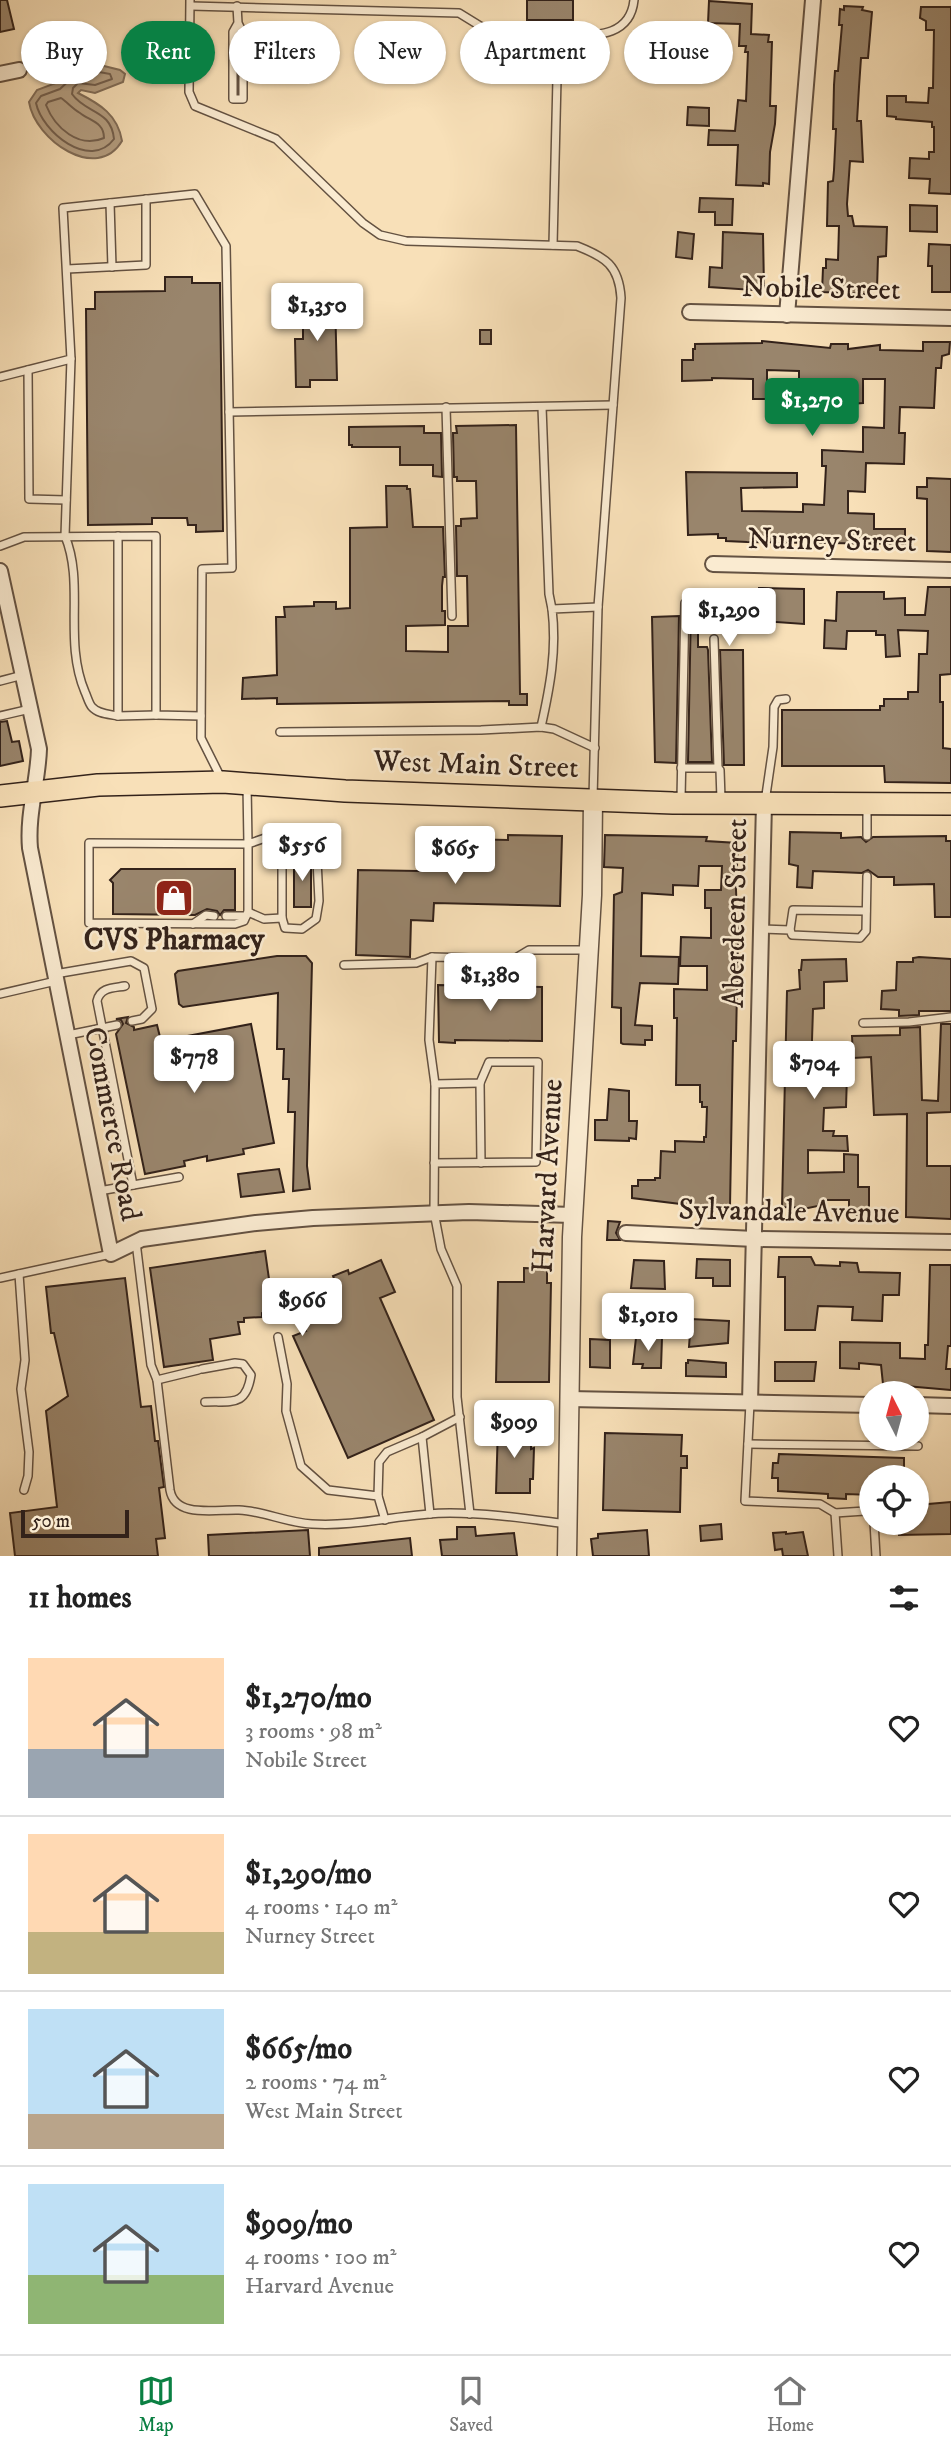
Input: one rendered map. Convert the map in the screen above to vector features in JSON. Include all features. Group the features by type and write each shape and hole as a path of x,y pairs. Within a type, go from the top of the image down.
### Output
{"main road":[{"name":"West Main Street","path":"0,796 98,785 223,782 345,791 681,803 951,804"}],"street":[{"path":"787,315 813,0"},
{"path":"0,74 19,70"},
{"name":"Nobile Street","path":"690,312 951,318"},
{"name":"Nurney Street","path":"713,564 951,570"},
{"name":"Commerce Road","path":"0,571 39,749 30,817 30,848 111,1254 142,1239 256,1223 435,1212 573,1215"},
{"name":"Harvard Avenue","path":"567,1556 573,1215 589,950 593,799"},
{"name":"Aberdeen Street","path":"750,1403 764,803"},
{"name":"Sylvandale Avenue","path":"626,1233 755,1239 951,1242"},
{"path":"569,1399 859,1405"},
{"path":"929,1405 951,1406"}],"lane":[{"path":"610,32 625,24 633,13 634,0"},
{"path":"472,21 459,13 190,3 189,92 195,106 276,139 363,223 380,235 406,241 576,246 599,255 611,265 620,282 598,607 593,799"},
{"path":"237,6 238,21"},
{"path":"238,23 243,33 243,99 233,99 233,32 238,23"},
{"path":"554,245 557,84"},
{"path":"201,716 118,716 101,713 92,707 80,681 74,651 72,554 65,536 71,359 63,208 195,194 226,246 232,568 202,569 201,716 201,738 223,782"},
{"path":"67,269 146,265 146,199"},
{"path":"110,203 112,267"},
{"path":"0,377 71,359"},
{"path":"28,370 29,499 66,499"},
{"path":"229,412 613,405"},
{"path":"446,407 452,616"},
{"path":"541,727 555,649 549,594 542,407"},
{"path":"118,536 118,716"},
{"path":"0,546 24,537 156,536 156,715"},
{"path":"681,803 685,603"},
{"path":"552,609 598,607"},
{"path":"714,639 721,803"},
{"path":"0,681 24,674"},
{"path":"764,803 773,747 774,707 778,700 786,699"},
{"path":"0,716 32,709"},
{"path":"280,732 541,727 554,729 596,748"},
{"path":"681,768 718,768"},
{"path":"247,784 248,844 247,914 244,921 235,924 89,923 89,843 248,844 268,837 316,839 319,901 316,919 302,929 285,928 282,918 282,838"},
{"path":"867,804 867,836"},
{"path":"866,911 793,910 790,930 792,935 860,938 866,931 867,876"},
{"path":"226,916 247,914 264,919 282,918"},
{"path":"192,924 206,915 214,916"},
{"path":"762,929 790,930"},
{"path":"344,965 416,964 432,957 514,959 529,950 589,950"},
{"path":"432,957 429,1040 435,1084 435,1212 440,1249 457,1286 457,1397 470,1514"},
{"path":"0,994 131,961 144,968 152,1009 142,1019 132,1021"},
{"path":"125,986 105,989 98,996 133,1185"},
{"path":"863,1023 909,1022 951,1017"},
{"path":"67,1035 117,1025"},
{"path":"434,1163 481,1163 536,1162 538,1062 489,1062 481,1083 481,1163"},
{"path":"435,1084 481,1083"},
{"path":"98,1191 179,1177"},
{"path":"136,1242 150,1365 157,1380 170,1490 172,1500 180,1507 213,1511 240,1510 295,1523 314,1524 385,1520 430,1514 470,1514 567,1524"},
{"path":"0,1278 111,1254"},
{"path":"19,1274 25,1360 21,1389 29,1452 28,1476 24,1490"},
{"path":"278,1337 287,1384 286,1410 301,1466 328,1490 378,1496"},
{"path":"157,1380 243,1363 251,1376 248,1392 243,1398 236,1401 205,1402"},
{"path":"750,1403 746,1501 820,1504 835,1513 859,1511"},
{"path":"385,1520 378,1496 379,1462 387,1452 460,1417"},
{"path":"422,1437 430,1514"},
{"path":"748,1444 859,1445"},
{"path":"835,1513 838,1556"},
{"path":"875,1535 876,1556"}],"water":[{"path":"107,67 120,70 121,83 95,93 81,90 78,93 107,111 117,124 122,141 111,153 98,158 68,152 54,142 34,116 29,102 37,90 53,84 107,84"}],"building":[{"path":"0,0 7,0 14,29 0,32"},
{"path":"527,0 573,0 573,20 527,20"},
{"path":"709,1 752,4 751,34 769,35 768,42 772,42 770,106 776,106 769,184 736,185 738,145 708,145 709,130 735,131 738,100 746,101 748,52 745,52 746,46 739,46 740,24 733,24 733,21 708,21"},
{"path":"844,6 863,7 862,10 872,12 868,58 861,58 859,87 857,121 861,121 863,162 850,161 847,204 848,216 852,216 854,226 887,227 886,256 878,257 877,289 866,288 866,294 822,292 826,259 838,260 839,226 827,226 828,182 833,181 836,129 833,129 834,85 835,71 838,71 842,25 839,25 840,9 844,10"},
{"path":"921,7 951,7 951,194 929,193 930,179 909,178 910,158 929,159 929,152 934,152 932,122 887,116 887,96 906,96 906,102 928,103 929,88 933,88 934,30 926,30 926,21 920,18"},
{"path":"688,107 709,108 709,126 687,125"},
{"path":"700,198 733,199 732,225 715,225 715,212 699,212"},
{"path":"910,205 937,206 937,232 910,231"},
{"path":"678,232 694,234 692,259 676,257"},
{"path":"723,232 763,234 764,288 753,290 709,287 710,267 722,268"},
{"path":"929,244 951,245 951,292 932,292 932,266 928,266"},
{"path":"165,277 192,277 192,283 220,283 223,531 196,532 196,525 188,525 187,518 152,518 152,524 88,525 86,309 95,309 95,292 165,291"},
{"path":"303,299 335,299 337,380 310,380 310,387 296,387 295,339 303,339"},
{"path":"480,330 491,330 491,344 480,344"},
{"path":"762,341 830,348 831,344 848,344 848,349 880,345 880,350 923,351 923,342 950,342 949,354 942,356 941,368 936,368 934,408 900,407 899,433 905,433 904,464 866,463 865,492 848,491 848,513 874,514 874,529 905,529 905,544 747,542 726,541 726,538 718,538 718,534 688,535 686,472 797,473 797,487 741,488 742,511 803,512 803,504 824,505 826,466 822,466 822,450 863,452 863,427 884,428 885,379 863,379 863,403 849,404 819,403 820,388 799,384 799,371 767,370 767,399 753,399 753,379 712,378 682,381 682,360 693,360 695,344"},
{"path":"516,425 520,694 527,694 527,705 509,705 509,701 277,704 277,698 242,699 243,678 277,675 276,617 285,617 284,607 314,606 314,602 336,602 336,609 350,608 350,528 387,527 386,486 407,486 407,489 410,489 413,527 443,527 445,577 442,586 442,611 445,611 445,625 406,626 406,651 448,652 448,626 468,626 467,576 457,576 456,526 461,526 461,519 477,518 476,481 457,481 457,477 454,477 453,433 457,433 456,426"},
{"path":"424,426 424,433 441,433 442,477 433,476 433,465 400,465 400,447 349,445 349,427"},
{"path":"927,478 951,479 951,552 927,551 927,499 917,498 917,487 927,487"},
{"path":"928,587 951,587 951,674 940,675 940,702 943,702 943,748 951,749 951,783 885,782 884,766 782,766 782,710 880,710 880,706 884,706 884,699 908,699 908,692 918,692 919,654 927,654 928,631 898,630 900,656 886,657 885,635 876,635 876,631 847,631 846,649 824,648 825,620 836,621 837,592 884,592 884,599 905,598 905,615 925,615"},
{"path":"759,588 804,589 804,624 735,619 735,626 698,624 698,647 707,647 708,650 712,762 688,762 691,607 704,606 710,590 759,593"},
{"path":"679,616 676,763 655,762 652,617"},
{"path":"720,650 743,650 744,765 724,765"},
{"path":"7,721 12,742 19,741 23,761 0,766 0,722"},
{"path":"790,832 841,833 841,838 861,837 866,842 873,837 946,836 946,841 951,841 951,917 935,917 934,884 894,885 894,877 878,877 868,870 862,873 813,871 812,888 797,887 798,866 789,864"},
{"path":"508,835 562,836 560,906 434,903 433,921 411,920 410,957 356,955 358,870 419,871 419,838 508,840"},
{"path":"605,835 707,837 706,841 738,843 736,1041 733,1041 730,1206 705,1207 632,1198 632,1186 638,1186 638,1180 660,1178 661,1151 675,1152 675,1141 704,1142 706,1137 707,1107 702,1107 700,1102 700,1085 676,1085 677,1018 674,1018 674,989 707,990 707,966 680,966 681,937 711,938 711,908 705,908 705,890 721,890 722,866 699,866 698,886 673,885 673,895 642,893 641,956 679,957 678,984 640,983 635,1025 652,1026 652,1040 645,1040 645,1045 623,1044 621,1008 612,1007 614,895 622,892 623,868 604,867"},
{"path":"294,858 311,858 311,907 294,907"},
{"name":"CVS Pharmacy","path":"121,869 235,869 235,910 224,910 220,915 217,911 207,909 195,915 113,914 113,883 110,880"},
{"path":"277,956 306,956 312,963 307,1166 310,1189 293,1191 295,1112 288,1112 289,1079 283,1079 284,1049 277,1049 278,993 183,1007 179,1004 175,974 178,971"},
{"path":"913,958 951,959 951,1011 919,1011 919,1015 899,1016 899,1010 881,1009 882,991 896,990 897,962 913,962"},
{"path":"846,959 847,981 824,982 824,1008 813,1009 812,1040 813,1059 820,1059 822,1074 847,1075 846,1107 824,1108 823,1131 834,1131 833,1136 847,1136 848,1151 808,1150 808,1173 844,1172 844,1154 858,1155 858,1187 869,1187 869,1215 856,1215 856,1210 849,1210 849,1200 820,1200 818,1206 808,1208 782,1207 787,991 800,989 799,970 802,960"},
{"path":"438,985 542,987 542,1041 439,1042"},
{"path":"128,1017 126,1023 134,1027 134,1030 157,1025 161,1041 251,1024 274,1143 243,1149 244,1154 207,1161 207,1156 184,1161 185,1166 145,1174 116,1034 123,1024 116,1019"},
{"path":"941,1024 951,1024 951,1112 927,1113 927,1166 951,1166 951,1219 906,1217 907,1114 874,1115 871,1057 853,1058 852,1036 900,1035 900,1028 920,1027 922,1100 938,1101"},
{"path":"609,1089 629,1091 629,1121 637,1121 636,1139 595,1140 595,1120 607,1120"},
{"path":"279,1169 284,1192 241,1197 238,1174"},
{"path":"608,1221 620,1222 616,1233 620,1240 607,1240"},
{"path":"265,1251 270,1286 280,1287 280,1295 303,1291 305,1294 335,1281 333,1276 348,1270 349,1274 381,1260 395,1292 380,1298 434,1420 348,1458 293,1336 306,1331 296,1308 262,1313 262,1317 244,1318 244,1322 238,1322 240,1334 210,1339 213,1360 164,1367 150,1268"},
{"path":"779,1257 811,1257 815,1265 840,1266 840,1262 857,1263 859,1272 900,1273 899,1295 883,1295 882,1321 852,1320 853,1307 818,1306 815,1330 785,1330 785,1277 778,1277"},
{"path":"697,1259 730,1260 730,1286 713,1286 713,1278 696,1278"},
{"path":"634,1260 664,1261 665,1289 631,1288"},
{"path":"930,1265 951,1265 951,1346 948,1346 946,1369 951,1369 951,1390 929,1388 929,1381 883,1381 881,1365 859,1363 859,1369 840,1368 840,1342 900,1343 900,1358 925,1359 925,1345 928,1345"},
{"path":"524,1268 547,1269 547,1283 551,1283 549,1382 496,1382 498,1282 524,1282"},
{"path":"125,1278 141,1407 151,1406 164,1487 159,1488 165,1538 156,1539 158,1556 15,1556 10,1513 57,1507 46,1411 68,1396 54,1333 51,1333 46,1287"},
{"path":"691,1319 729,1321 728,1343 689,1347"},
{"path":"636,1338 662,1338 661,1368 642,1368 643,1364 633,1364"},
{"path":"590,1339 610,1340 610,1368 590,1367"},
{"path":"688,1360 726,1363 726,1377 686,1376"},
{"path":"775,1362 816,1362 814,1381 775,1381"},
{"path":"498,1426 531,1427 531,1449 534,1448 530,1493 496,1493"},
{"path":"605,1433 682,1435 681,1456 687,1456 687,1468 681,1468 680,1512 603,1510"},
{"path":"779,1454 904,1458 904,1465 859,1465 859,1494 846,1494 846,1499 828,1498 828,1494 778,1491 778,1478 772,1478 773,1463 778,1463"},
{"path":"951,1502 951,1534 929,1534 929,1504"},
{"path":"721,1524 722,1539 701,1541 700,1526"},
{"path":"457,1527 475,1527 476,1536 514,1533 517,1556 442,1556 440,1540 457,1539"},
{"path":"308,1530 310,1556 209,1556 208,1535"},
{"path":"647,1530 649,1556 593,1556 591,1539 598,1538 598,1534"},
{"path":"803,1532 808,1556 783,1556 782,1549 775,1550 773,1533"},
{"path":"410,1538 412,1556 319,1556 319,1548"}],"place":[{"name":"CVS Pharmacy","path":"174,898"}]}
